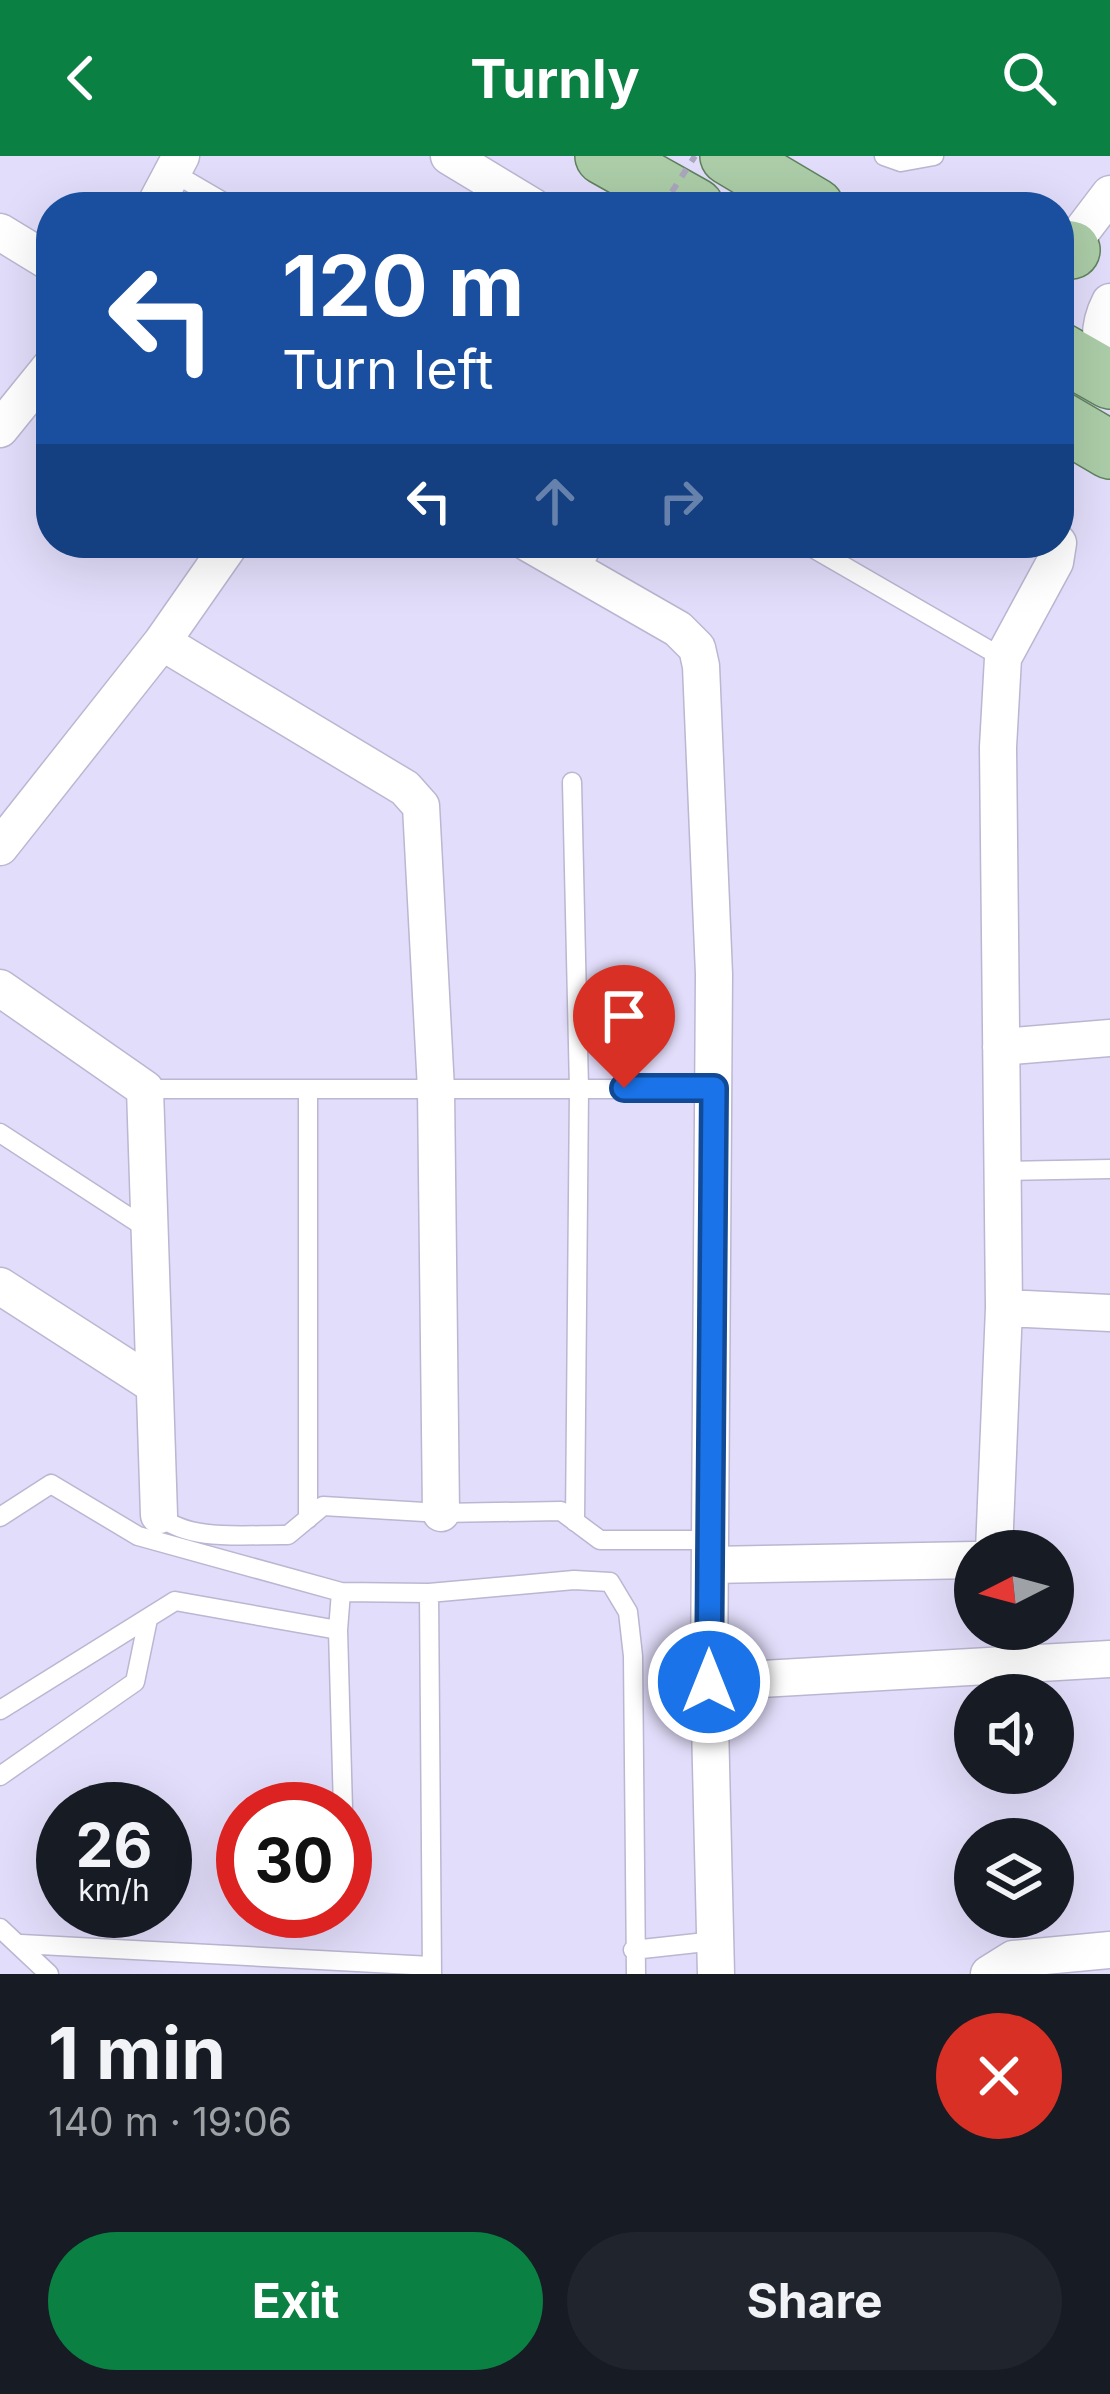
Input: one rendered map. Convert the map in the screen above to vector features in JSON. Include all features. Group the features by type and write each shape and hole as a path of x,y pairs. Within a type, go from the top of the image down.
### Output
{"main road":[{"path":"604,156 668,192"},
{"path":"729,156 795,192"},
{"path":"1074,360 1110,380"},
{"path":"1074,429 1110,450"}],"street":[{"path":"449,156 508,192"},
{"path":"162,192 176,164"},
{"path":"1075,253 1110,194"},
{"path":"0,232 36,254"},
{"path":"1110,302 1102,317 1100,348 1110,380"},
{"path":"0,429 36,385"},
{"path":"1,845 162,642 221,558"},
{"path":"587,558 698,648 715,974 709,1682 716,1958"},
{"path":"995,1530 1004,1308 998,747 1003,658 1056,558"},
{"path":"162,642 405,788 421,806 436,1088 441,1513"},
{"path":"0,988 145,1089 159,1515"},
{"path":"1001,1048 1110,1038"},
{"path":"0,1286 154,1384"},
{"path":"1004,1308 1110,1313"},
{"path":"710,1552 954,1559"},
{"path":"709,1682 966,1650"},
{"path":"1020,1650 1110,1659"},
{"path":"989,1974 1013,1958 1110,1950"}],"lane":[{"path":"884,156 902,162 934,156"},
{"path":"176,164 212,192"},
{"path":"830,558 1003,658"},
{"path":"572,782 579,1089 575,1522"},
{"path":"145,1089 714,1088"},
{"path":"308,1090 308,1519"},
{"path":"0,1132 149,1230"},
{"path":"1002,1171 1110,1169"},
{"path":"0,1516 51,1484 138,1536 239,1569 340,1592 429,1594 574,1580 610,1582 628,1612 635,1974"},
{"path":"159,1515 171,1527 190,1532 288,1535 323,1506 441,1513 561,1511 601,1540 710,1552"},
{"path":"340,1592 342,1782"},
{"path":"21,1944 432,1970 429,1594"},
{"path":"0,1710 175,1601 338,1630"},
{"path":"0,1777 135,1682 148,1619"},
{"path":"0,1928 49,1974"},
{"path":"633,1950 716,1958"}],"path":[{"path":"672,192 695,156"}],"route":[{"path":"624,1088 714,1088 709,1682"}]}
